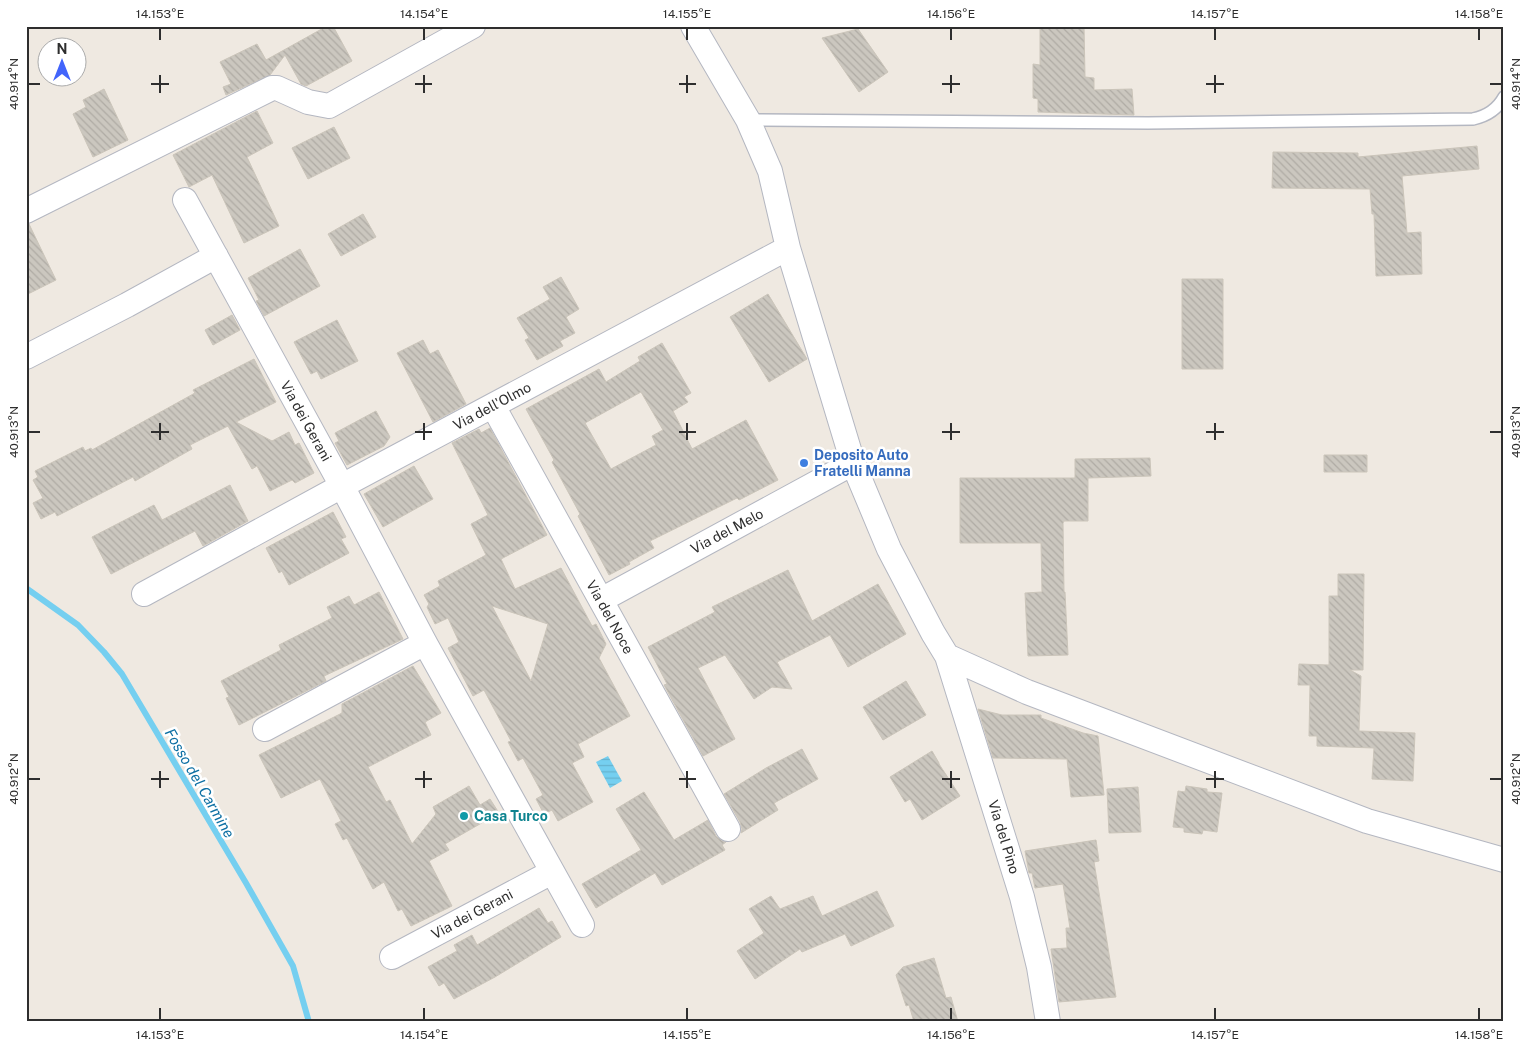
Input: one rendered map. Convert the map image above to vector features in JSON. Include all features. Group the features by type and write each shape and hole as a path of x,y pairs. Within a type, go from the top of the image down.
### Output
{"street":[{"path":"26,211 272,88 277,88 308,102 329,106 473,26"},
{"name":"Via del Pino","path":"693,26 748,120 770,171 788,248 853,463 889,549 947,656 1022,896 1039,967 1048,1022"},
{"name":"Via dei Gerani","path":"185,200 342,486 425,643 582,925"},
{"name":"Via dell'Olmo","path":"144,594 788,248"},
{"path":"26,357 216,256"},
{"name":"Via del Noce","path":"493,406 728,829"},
{"name":"Via del Melo","path":"601,600 853,463"},
{"path":"265,729 425,643"},
{"path":"947,656 1027,692 1367,821 1504,860"},
{"name":"Via dei Gerani","path":"392,957 552,872"}],"lane":[{"path":"748,120 1148,123 1473,119 1484,117 1500,104 1504,97"}],"water":[{"path":"608,756 622,781 610,788 596,762"}],"building":[{"path":"327,26 333,26 352,61 306,86 301,84 285,55 270,75 226,95 223,87 231,84 220,62 257,44 266,60"},
{"path":"1040,26 1084,26 1085,77 1094,78 1094,90 1132,89 1134,115 1038,112 1038,99 1033,98 1033,64 1040,65"},
{"path":"858,29 888,72 859,92 822,38"},
{"path":"104,89 128,140 93,157 73,114 86,107 83,100"},
{"path":"257,111 273,143 247,157 279,226 244,243 212,175 189,187 173,155"},
{"path":"334,127 350,158 308,179 292,148"},
{"path":"1477,146 1479,169 1402,176 1407,233 1421,232 1422,274 1376,276 1374,214 1372,214 1370,189 1272,188 1273,152 1358,153 1358,157"},
{"path":"363,214 376,237 341,256 328,234"},
{"path":"29,224 56,280 26,295 26,225"},
{"path":"300,249 320,286 264,316 256,301 259,300 248,278"},
{"path":"561,277 579,309 566,317 575,333 560,341 563,346 537,360 525,340 529,338 517,318 550,299 543,287"},
{"path":"1182,279 1223,279 1223,369 1182,369"},
{"path":"768,294 807,359 769,382 730,317"},
{"path":"232,315 240,330 213,345 205,330"},
{"path":"337,320 358,361 321,379 317,371 311,374 294,342"},
{"path":"423,340 430,354 438,350 466,404 433,422 397,353"},
{"path":"662,343 691,393 684,397 688,402 673,411 692,449 746,420 778,480 650,541 654,548 609,575 578,516 580,514 552,462 554,460 526,409 599,369 606,382 640,361 638,357","holes":["641,392 663,430 652,436 656,445 611,469 585,423"]},
{"path":"254,359 276,402 236,422 272,441 289,432 295,445 299,443 314,473 295,483 292,480 270,491 257,466 252,469 228,426 190,445 192,449 135,481 133,477 57,516 55,512 41,519 33,503 43,498 33,480 38,477 35,471 83,447 85,451 91,448 92,450 195,393 193,390"},
{"path":"376,411 390,437 384,446 347,465 335,443 339,441 335,433"},
{"path":"490,428 547,535 501,559 515,589 561,568 592,626 596,624 606,644 599,658 630,716 578,744 584,757 572,763 593,802 558,821 552,810 544,814 536,799 543,795 523,758 518,761 508,742 511,741 484,690 473,696 448,648 459,642 448,618 435,624 424,595 440,586 438,581 486,555 471,524 488,515 452,443 479,429 481,433","holes":["492,606 548,624 531,681"]},
{"path":"1324,455 1367,455 1367,472 1324,472"},
{"path":"1150,458 1151,476 1088,478 1088,521 1064,521 1063,523 1064,592 1068,655 1028,656 1025,593 1042,592 1041,543 960,543 960,478 1075,478 1075,459"},
{"path":"414,466 433,499 383,527 364,494"},
{"path":"230,485 248,521 203,546 195,531 111,574 92,537 154,505 162,520"},
{"path":"333,512 346,537 341,539 349,553 289,585 282,571 279,573 266,548"},
{"path":"788,570 812,621 878,584 906,634 848,667 830,635 777,662 792,689 772,687 754,699 725,655 698,668 735,739 703,756 664,685 667,684 648,647 715,612 712,607"},
{"path":"1338,574 1364,574 1363,670 1350,670 1361,676 1359,731 1415,733 1413,781 1372,779 1374,748 1317,746 1317,736 1309,736 1310,685 1298,685 1299,664 1329,665 1329,596 1338,596"},
{"path":"379,592 403,639 324,676 326,681 239,725 226,698 229,697 221,681 281,650 279,645 332,618 327,607 349,596 354,605"},
{"path":"413,666 441,713 425,722 431,735 368,767 386,802 390,800 412,844 436,814 433,807 469,786 480,805 490,799 499,813 445,844 449,850 429,861 452,906 411,926 402,909 398,911 384,882 373,889 347,838 343,840 335,824 341,821 320,779 281,798 259,755 342,713 342,704"},
{"path":"906,681 926,715 883,740 863,707"},
{"path":"978,709 1002,715 1041,715 1041,718 1083,733 1098,736 1104,795 1071,797 1067,759 993,758"},
{"path":"802,749 818,779 774,803 778,810 741,833 740,822 724,794 766,768"},
{"path":"932,751 960,796 922,820 910,799 905,802 890,777"},
{"path":"1186,786 1207,789 1207,792 1222,793 1217,832 1203,830 1202,834 1184,832 1184,828 1173,827 1178,791 1185,792"},
{"path":"1138,787 1141,832 1109,833 1107,789"},
{"path":"644,792 674,840 708,820 716,836 726,842 722,845 725,850 662,885 655,873 596,908 582,884 641,850 616,809"},
{"path":"1096,840 1099,861 1094,862 1116,997 1059,1002 1051,949 1067,948 1066,928 1070,928 1063,884 1035,888 1032,873 1029,873 1025,851"},
{"path":"877,891 894,926 851,946 845,934 802,952 800,949 755,979 737,951 764,933 749,909 771,896 780,909 813,896 822,916"},
{"path":"539,908 548,923 552,921 561,937 495,977 454,999 444,983 439,986 428,967 457,951 454,945 472,935 477,945"},
{"path":"934,958 946,998 951,997 958,1022 914,1022 909,1005 906,1006 896,975 903,967"}],"waterway":[{"name":"Fosso del Carmine","path":"26,588 78,625 122,674 293,966 309,1022"}],"place":[{"name":"Deposito Auto Fratelli Manna","path":"804,463"},
{"name":"Casa Turco","path":"464,816"}]}
